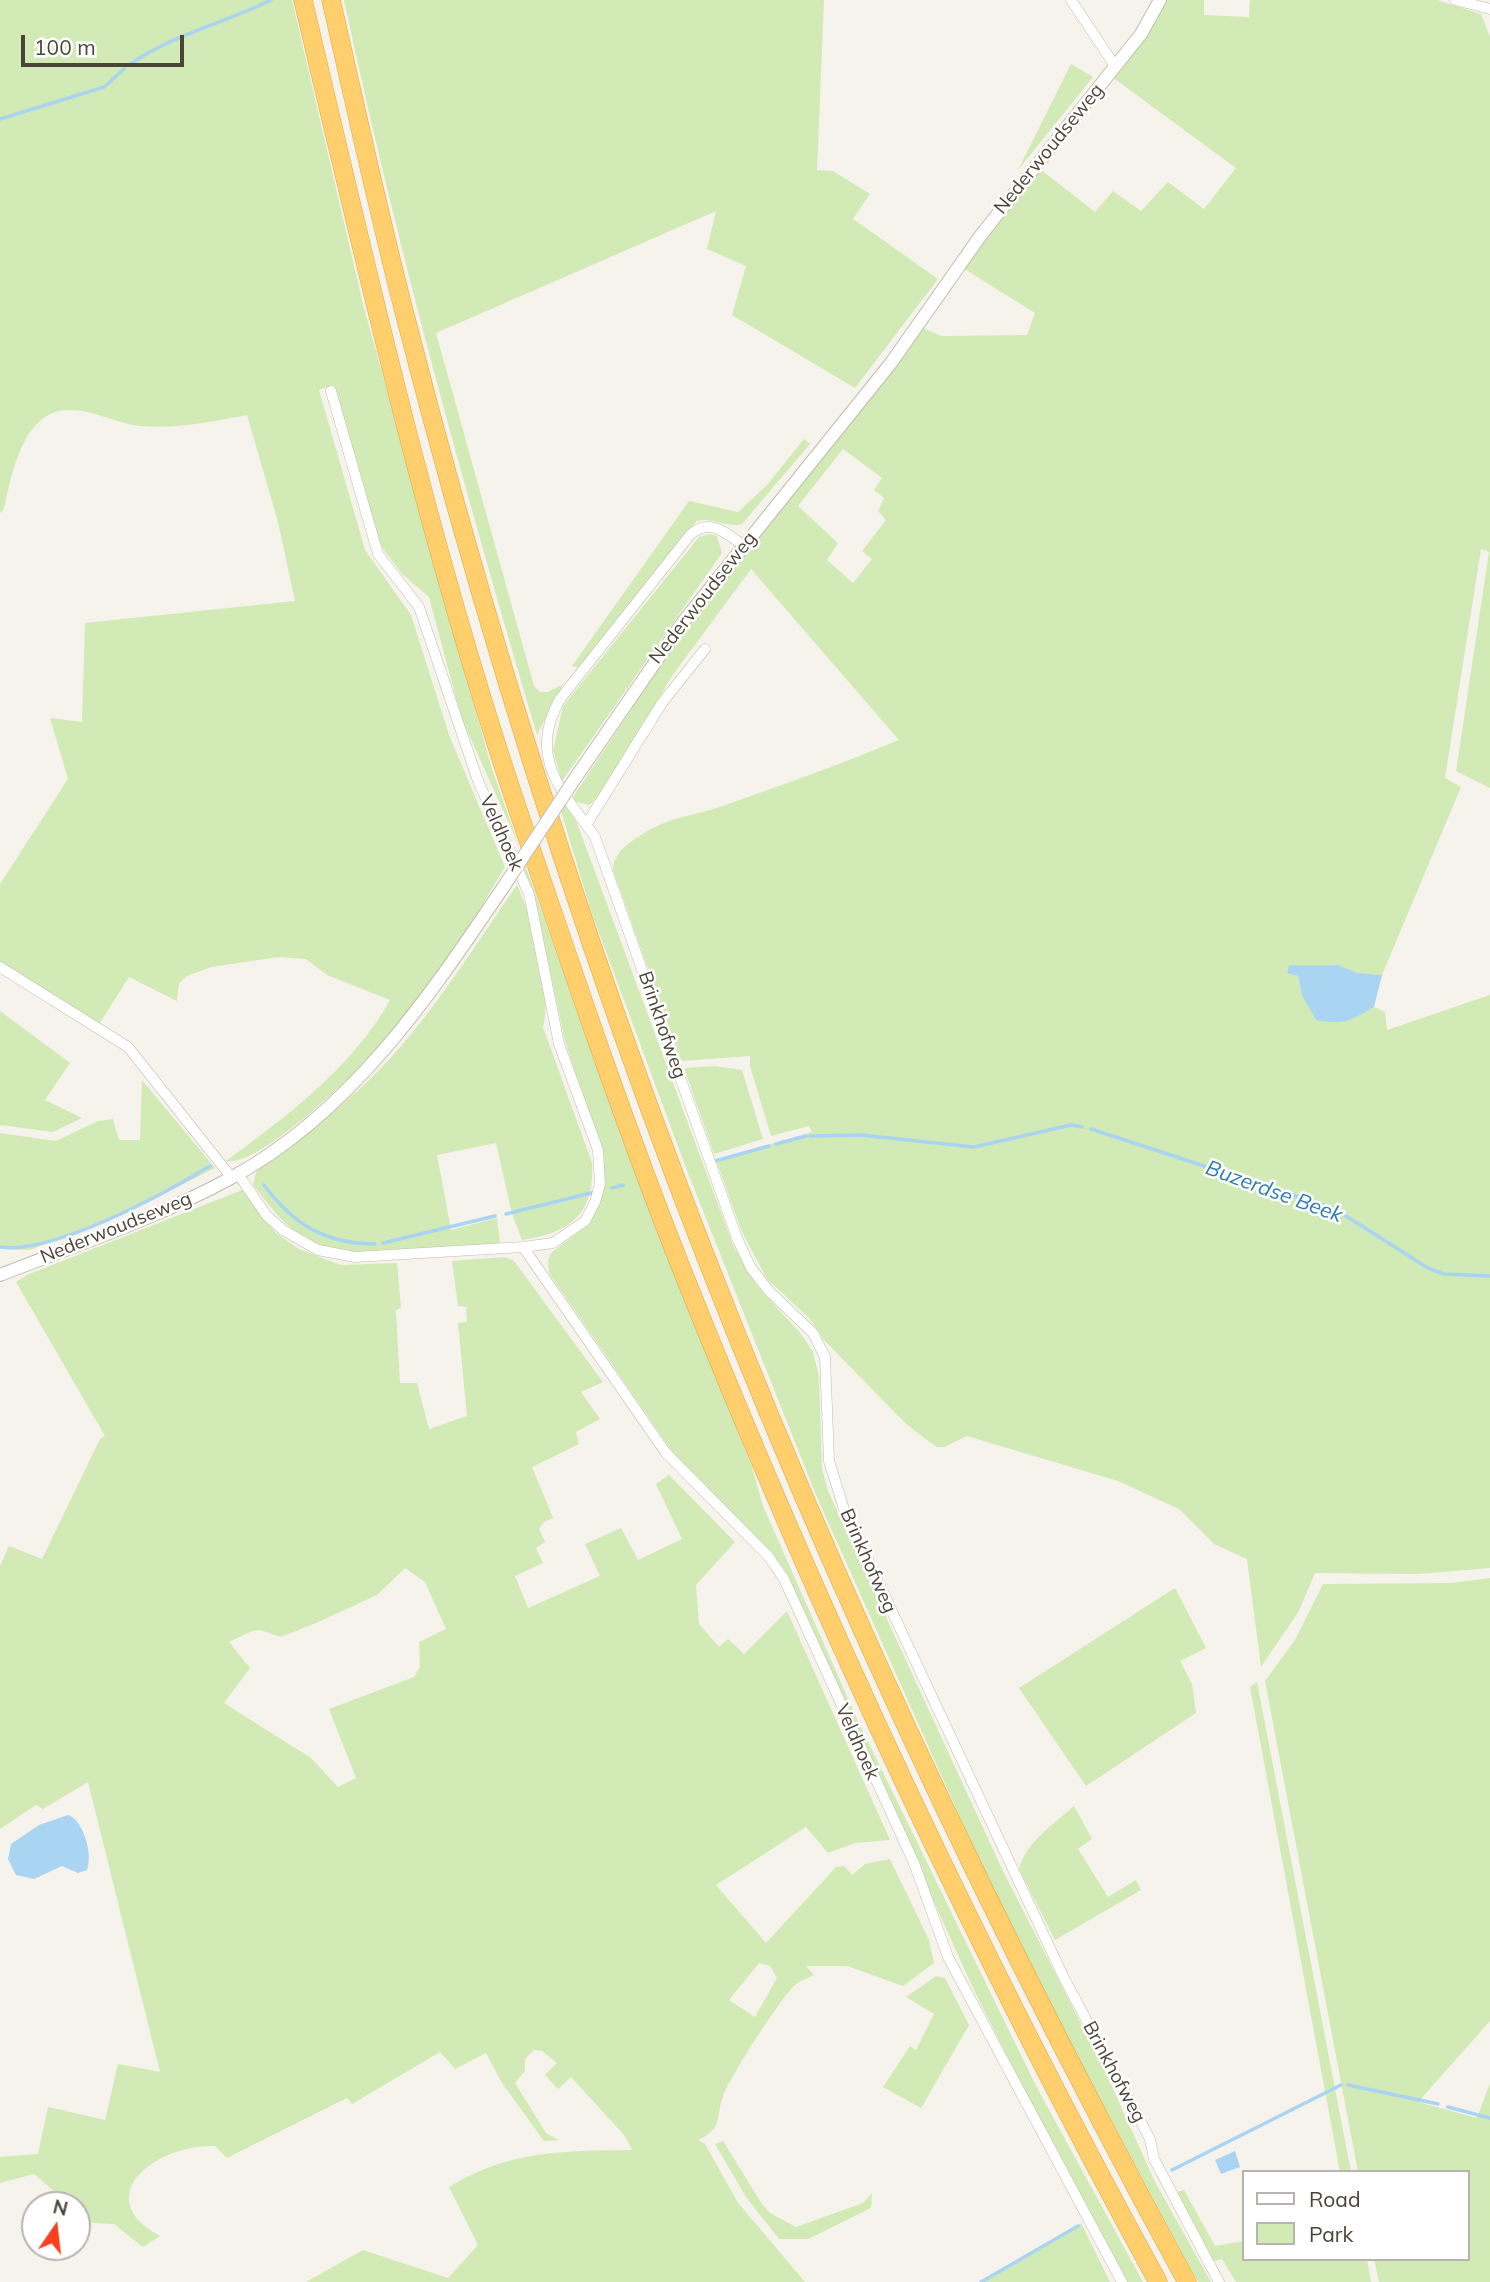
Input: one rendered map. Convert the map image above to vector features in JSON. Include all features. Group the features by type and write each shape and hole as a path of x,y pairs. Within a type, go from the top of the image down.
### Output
{"highway":[{"path":"303,0 380,325 445,571 525,831 680,1265 774,1495 915,1808 1014,2011 1158,2282"},
{"path":"331,0 406,320 472,565 543,796 626,1043 793,1476 864,1636 1031,1989 1187,2282"}],"street":[{"path":"1071,0 1115,66"},
{"name":"Nederwoudseweg","path":"0,1275 172,1207 235,1176 302,1128 373,1065 432,994 645,673 743,545 875,384 981,235 1141,34 1160,0"},
{"path":"1455,0 1490,9"},
{"name":"Veldhoek","path":"235,1176 267,1216 283,1230 326,1252 355,1257 553,1243 585,1221 595,1202 600,1184 598,1150 558,1044 529,894 478,781 419,607 378,554 331,391"},
{"name":"Brinkhofweg","path":"743,545 713,526 696,530 554,709 547,737 549,766 558,788 595,836 737,1238 751,1268 769,1290 813,1333 825,1357 829,1461 844,1509 1064,1978 1150,2139 1159,2169 1219,2282"},
{"path":"586,825 662,703 705,649"},
{"path":"0,967 128,1047 235,1176"},
{"name":"Veldhoek","path":"523,1247 666,1454 769,1557 784,1580 914,1863 948,1957 1122,2282"}],"green space":[{"path":"0,0 292,0 363,304 492,769 519,846 461,717 429,597 402,574 376,539 333,385 319,390 365,550 411,615 449,735 505,867 448,964 427,994 391,1036 332,1094 300,1121 245,1158 226,1161 317,1089 358,1047 390,1000 327,975 306,959 279,957 211,967 187,976 179,983 177,1001 129,977 98,1026 0,963 0,884 68,779 50,718 82,722 85,623 295,601 278,522 247,415 153,427 79,411 55,412 41,420 22,446 4,509 0,513"},
{"path":"344,0 824,0 817,170 833,171 870,194 853,219 938,279 855,388 732,315 746,266 707,249 716,211 436,333 534,686 540,692 548,692 563,684 537,735 433,369 386,185"},
{"path":"1162,0 1204,0 1204,15 1249,17 1250,0 1437,0 1481,14 1490,37 1490,788 1456,771 1489,552 1481,549 1445,778 1461,787 1382,975 1358,973 1338,965 1310,967 1287,973 1298,976 1302,995 1365,1012 1374,1007 1385,1012 1387,1030 1490,995 1490,1568 1418,1574 1315,1573 1299,1611 1261,1667 1247,1559 1214,1544 1179,1509 1118,1481 967,1436 944,1447 937,1447 906,1424 824,1340 809,1318 767,1279 742,1232 716,1160 812,1132 809,1126 771,1136 750,1066 750,1056 681,1061 613,870 614,863 626,845 659,825 723,806 899,740 751,569 672,676 600,796 589,805 571,800 692,618 923,328 941,336 1027,335 1035,313 963,268 1040,169 1095,212 1113,191 1141,211 1168,182 1204,209 1236,168 1112,77","holes":["843,449 882,478 874,490 884,498 878,511 886,520 862,551 872,559 853,583 827,560 838,543 798,506"]},
{"path":"1071,64 1093,77 1018,170"},
{"path":"804,439 810,444 742,524 697,521 581,668 572,666 689,501 738,512 767,485"},
{"path":"710,534 717,536 722,553 562,781 553,751 563,706 699,537"},
{"path":"559,795 577,823 733,1245 757,1286 802,1335 813,1352 819,1377 822,1469 828,1491 1002,1869 1105,2071 1155,2182 1211,2282 1198,2282 1047,2000 980,1862 816,1495 686,1168 591,911 557,798"},
{"path":"521,853 627,1151 752,1467 763,1506 858,1721 1036,2086 1143,2282 1128,2282 1057,2155 971,1984 783,1567 687,1473 549,1273 548,1261 551,1253 580,1231 594,1213 601,1150 565,1041 536,906 517,860"},
{"path":"517,885 540,955 545,994 543,1027 592,1163 592,1181 584,1208 566,1226 539,1237 522,1240 512,1214 496,1143 437,1155 451,1230 497,1218 500,1243 423,1252 367,1253 317,1244 296,1232 278,1216 253,1185 257,1169 341,1105 389,1060 447,987"},
{"path":"0,1011 70,1063 45,1100 82,1118 53,1132 0,1125"},
{"path":"715,1066 742,1070 763,1139 714,1154 684,1068"},
{"path":"142,1080 215,1168 146,1203 30,1250 0,1249 0,1133 56,1141 98,1121 113,1119 119,1140 140,1140"},
{"path":"242,1190 276,1233 299,1249 341,1265 397,1263 401,1308 396,1310 400,1383 417,1383 429,1429 467,1416 458,1323 467,1322 466,1307 458,1306 452,1261 505,1257 514,1261 603,1382 581,1392 600,1419 576,1432 579,1444 532,1467 553,1518 544,1522 539,1529 545,1542 536,1548 543,1563 515,1576 528,1608 600,1576 585,1544 621,1528 638,1560 682,1539 656,1484 669,1475 735,1542 696,1585 699,1624 719,1647 728,1639 744,1654 787,1611 890,1840 855,1843 828,1853 806,1827 716,1885 766,1943 836,1867 844,1866 852,1875 865,1864 890,1859 929,1940 934,1963 903,1986 847,1966 806,1966 814,1975 788,1992 756,2038 728,2086 715,2127 698,2140 705,2144 738,2203 805,2282 306,2282 363,2250 448,2278 478,2245 449,2187 471,2175 515,2159 560,2152 632,2150 625,2136 571,2077 558,2089 545,2075 557,2063 542,2051 534,2050 525,2059 525,2071 515,2083 546,2133 559,2140 544,2141 502,2083 486,2053 455,2069 440,2052 352,2104 347,2098 227,2158 215,2146 194,2147 154,2162 139,2174 130,2189 130,2204 139,2220 160,2236 143,2247 114,2224 91,2222 91,2191 54,2191 34,2174 0,2183 0,2157 38,2154 48,2107 105,2120 118,2064 160,2072 88,1782 43,1809 36,1805 0,1829 0,1566 9,1546 42,1559 100,1439 105,1436 16,1282 27,1275","holes":["405,1568 425,1582 446,1629 419,1642 420,1667 414,1677 329,1709 356,1778 338,1787 311,1758 224,1703 250,1668 229,1642 260,1630 281,1637 316,1623 377,1595","759,1963 770,1966 777,1978 755,2017 729,2000"]},
{"path":"1490,1578 1490,2021 1418,2102 1477,2118 1490,2083 1490,2282 1379,2282 1374,2261 1469,2261 1469,2170 1358,2170 1265,1681 1295,1640 1323,1584 1451,1583"},
{"path":"1175,1588 1206,1648 1180,1661 1192,1684 1196,1713 1086,1786 1019,1688"},
{"path":"1257,1682 1351,2170 1340,2170 1250,1687"},
{"path":"1074,1806 1092,1839 1078,1849 1108,1897 1136,1880 1141,1890 1055,1940 1019,1869 1034,1842"},
{"path":"936,1976 945,1978 969,2025 921,2108 883,2087 910,2046 916,2050 934,2014 906,1997"},
{"path":"723,2141 762,2204 770,2213 796,2227 863,2203 872,2193 871,2208 808,2239 779,2239 746,2197 715,2144"},
{"path":"1184,2190 1215,2246 1242,2241 1242,2261 1367,2261 1371,2282 1236,2282 1222,2259 1210,2262 1173,2193"},
{"path":"1081,2223 1110,2282 979,2282"}],"water":[{"path":"1338,965 1358,973 1382,975 1374,1007 1347,1021 1316,1020 1302,995 1298,976 1287,973 1289,966"},
{"path":"68,1815 79,1824 86,1839 89,1856 87,1870 78,1873 62,1866 34,1879 16,1875 8,1859 11,1844 39,1825"},
{"path":"1235,2151 1240,2167 1221,2174 1215,2160"}],"waterway":[{"path":"129,65 163,45 271,0"},
{"path":"0,119 104,87 124,69"},
{"name":"Buzerdse Beek","path":"810,1136 861,1135 974,1147 1071,1125 1082,1127"},
{"name":"Buzerdse Beek","path":"1091,1129 1335,1209 1428,1268 1444,1274 1490,1276"},
{"name":"Buzerdse Beek","path":"776,1144 806,1136"},
{"name":"Buzerdse Beek","path":"715,1161 769,1146"},
{"name":"Buzerdse Beek","path":"0,1247 22,1247 48,1242 77,1232 137,1206 210,1166"},
{"name":"Buzerdse Beek","path":"264,1185 287,1211 312,1229 341,1240 375,1244"},
{"name":"Buzerdse Beek","path":"612,1188 623,1185"},
{"name":"Buzerdse Beek","path":"506,1214 591,1193"},
{"name":"Buzerdse Beek","path":"383,1243 495,1216"},
{"path":"1172,2170 1341,2085"},
{"path":"1348,2085 1438,2104"},
{"path":"1448,2107 1490,2118"},
{"path":"981,2282 1078,2226"}]}
